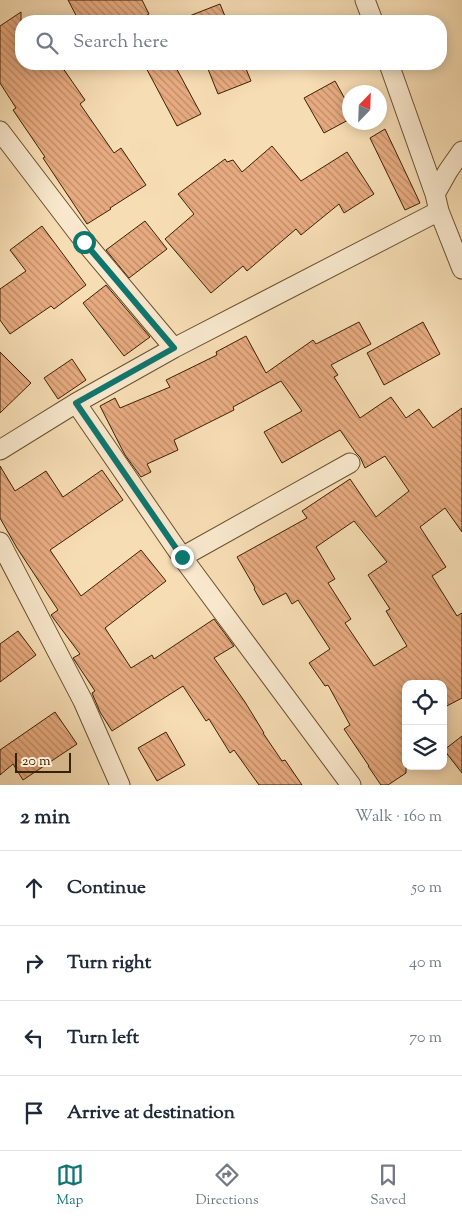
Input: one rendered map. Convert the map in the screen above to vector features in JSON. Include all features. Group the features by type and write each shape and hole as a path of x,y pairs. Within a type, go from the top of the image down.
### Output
{"street":[{"path":"365,0 371,15"},
{"path":"391,70 462,269"},
{"path":"0,131 84,242 174,348"},
{"path":"0,450 76,403 437,202 448,171 462,151"},
{"path":"76,403 182,557 352,785"},
{"path":"182,557 350,463"},
{"path":"0,542 83,701 120,785"}],"building":[{"path":"68,0 142,0 149,14 147,15 76,15"},
{"path":"220,4 225,15 192,15"},
{"path":"15,16 15,70 64,70 85,100 80,104 114,153 121,148 146,185 87,224 13,110 16,108 0,83 0,26"},
{"path":"147,70 177,70 201,114 177,126"},
{"path":"208,70 246,70 251,81 218,94"},
{"path":"335,81 342,94 342,123 324,133 304,98"},
{"path":"385,130 420,203 405,210 370,138"},
{"path":"272,146 301,181 347,152 374,194 344,213 339,204 301,235 296,229 247,271 243,266 211,293 165,239 194,214 178,194 225,159 227,162 233,160 242,172"},
{"path":"145,221 167,249 129,278 106,250"},
{"path":"42,226 86,285 54,309 51,306 10,334 0,320 0,289 26,271 10,250"},
{"path":"106,285 150,337 124,356 83,303"},
{"path":"359,322 371,344 331,365 338,375 334,377 360,418 391,397 406,418 419,409 433,428 462,408 462,532 445,508 420,527 446,567 432,576 457,616 462,613 462,698 447,706 447,680 402,680 402,770 406,770 406,773 388,785 381,785 344,729 350,725 328,685 325,686 309,663 330,649 298,600 292,604 286,593 263,605 237,557 307,518 302,511 350,479 376,517 409,491 385,456 365,468 360,457 340,430 282,463 264,432 302,411 281,381 233,407 234,410 174,440 178,450 147,464 151,472 141,477 125,455 100,406 115,398 120,408 170,387 166,380 217,355 216,352 246,336 266,373 313,340 316,344","holes":["354,521 387,562 368,575 390,609 386,611 407,646 374,666 345,623 351,619 328,583 335,579 316,547"]},
{"path":"423,322 440,354 384,385 367,353"},
{"path":"0,352 31,383 0,413"},
{"path":"72,359 86,380 58,399 44,378"},
{"path":"0,466 15,491 46,471 63,497 102,470 123,500 50,550 81,596 141,550 166,581 105,628 131,668 152,655 154,659 214,619 234,646 214,658 245,702 282,761 285,760 302,785 259,785 234,750 230,753 209,719 206,721 183,686 112,731 100,712 92,693 95,691 73,658 80,654 51,615 58,610 17,548 0,518"},
{"path":"18,631 36,655 0,682 0,644"},
{"path":"55,712 77,744 23,780 13,764 0,775 0,750"},
{"path":"166,732 185,765 157,781 138,748"},
{"path":"462,736 462,773 447,754 447,748"}],"route":[{"path":"84,242 174,348 76,403 182,557"}]}
